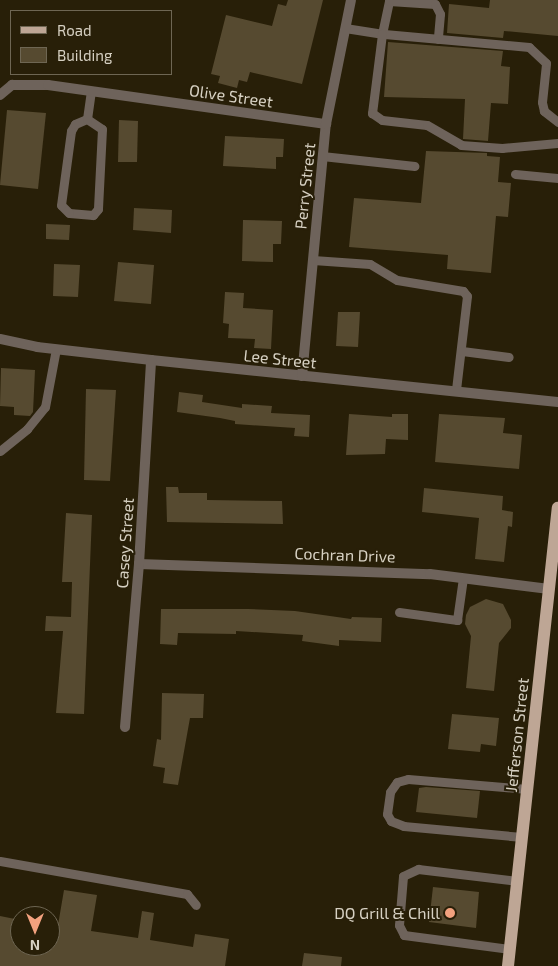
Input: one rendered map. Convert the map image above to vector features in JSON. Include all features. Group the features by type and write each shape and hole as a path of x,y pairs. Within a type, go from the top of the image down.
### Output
{"main road":[{"name":"Jefferson Street","path":"508,966 558,508"}],"street":[{"name":"Perry Street","path":"302,376 326,124 351,0"},
{"name":"Olive Street","path":"0,95 12,85 91,92 326,124"},
{"name":"Lee Street","path":"0,339 56,349 151,360 558,402"},
{"name":"Casey Street","path":"125,727 139,564 151,360"},
{"name":"Cochran Drive","path":"139,564 320,568 463,578 549,589"}],"lane":[{"path":"438,39 438,7 397,1 386,4 372,113 382,120 427,125 461,145 502,148 558,144"},
{"path":"345,28 382,34 529,47 546,62 542,102 544,111 558,122"},
{"path":"87,119 91,92"},
{"path":"87,119 102,129 98,209 93,215 69,213 61,205 72,131 75,124 87,119"},
{"path":"322,156 414,166"},
{"path":"515,174 558,178"},
{"path":"313,260 370,264 397,280 463,291 466,296 462,351 456,390"},
{"path":"0,451 27,429 45,407 56,349"},
{"path":"462,351 509,357"},
{"path":"399,612 457,620 463,578"},
{"path":"522,837 404,826 392,821 387,814 390,792 397,782 408,778 527,789"},
{"path":"0,861 187,894 196,905"},
{"path":"510,949 404,935 399,925 403,876 418,869 517,881"}],"building":[{"path":"288,0 323,0 302,84 250,72 247,82 239,80 237,88 218,83 220,76 211,74 226,15 272,26 278,4 286,6"},
{"path":"490,0 558,0 558,36 504,31 503,38 447,33 449,4 489,8"},
{"path":"388,42 503,51 501,66 510,67 508,104 491,103 488,141 463,139 465,99 384,97"},
{"path":"7,110 46,113 38,189 0,185"},
{"path":"119,120 138,121 137,162 118,162"},
{"path":"225,136 284,139 283,157 276,157 276,169 223,166"},
{"path":"426,151 487,153 487,156 500,157 498,182 511,183 508,217 496,216 491,273 447,269 448,255 349,247 354,198 421,203"},
{"path":"134,208 172,210 171,233 133,230"},
{"path":"243,220 282,221 281,244 273,244 273,262 242,261"},
{"path":"46,224 70,225 69,240 46,239"},
{"path":"118,262 154,265 151,304 114,301"},
{"path":"54,264 80,265 78,297 53,296"},
{"path":"225,292 244,293 243,308 273,310 271,349 254,348 255,339 228,338 229,324 223,323"},
{"path":"338,312 360,312 358,347 336,346"},
{"path":"1,368 35,370 33,412 30,416 14,415 14,407 0,406"},
{"path":"86,389 116,390 110,481 84,480"},
{"path":"179,392 203,395 202,402 242,408 242,404 272,406 271,413 310,415 309,437 294,436 295,428 235,424 235,421 177,412"},
{"path":"349,414 392,417 392,414 408,414 408,440 386,439 385,454 346,455"},
{"path":"439,414 505,418 503,433 522,435 519,469 435,462"},
{"path":"166,487 178,487 179,493 207,493 207,500 282,501 283,524 167,522"},
{"path":"424,488 503,496 502,510 513,512 512,527 508,526 504,562 475,559 479,518 422,512"},
{"path":"66,513 92,515 84,714 56,713 63,631 45,631 46,616 71,617 72,582 62,582"},
{"path":"486,599 503,604 511,620 511,628 499,643 494,691 466,688 471,636 465,624 466,615 470,607"},
{"path":"161,609 248,609 295,611 351,619 352,617 382,618 381,642 339,640 339,646 302,641 303,635 236,631 236,634 178,633 177,645 160,644"},
{"path":"162,693 204,694 203,718 190,718 178,785 163,783 165,768 153,766 157,739 161,740"},
{"path":"452,714 499,718 496,746 481,744 480,752 448,749"},
{"path":"419,788 480,791 477,818 416,812"},
{"name":"DQ Grill & Chill","path":"433,887 479,892 476,928 429,922"},
{"path":"64,890 97,895 91,931 138,938 142,911 154,913 150,940 193,947 195,934 229,939 225,966 0,966 0,916 10,918 10,956 60,956 60,913"},
{"path":"304,953 342,957 341,966 302,966"}],"place":[{"name":"DQ Grill & Chill","path":"450,913"}]}
